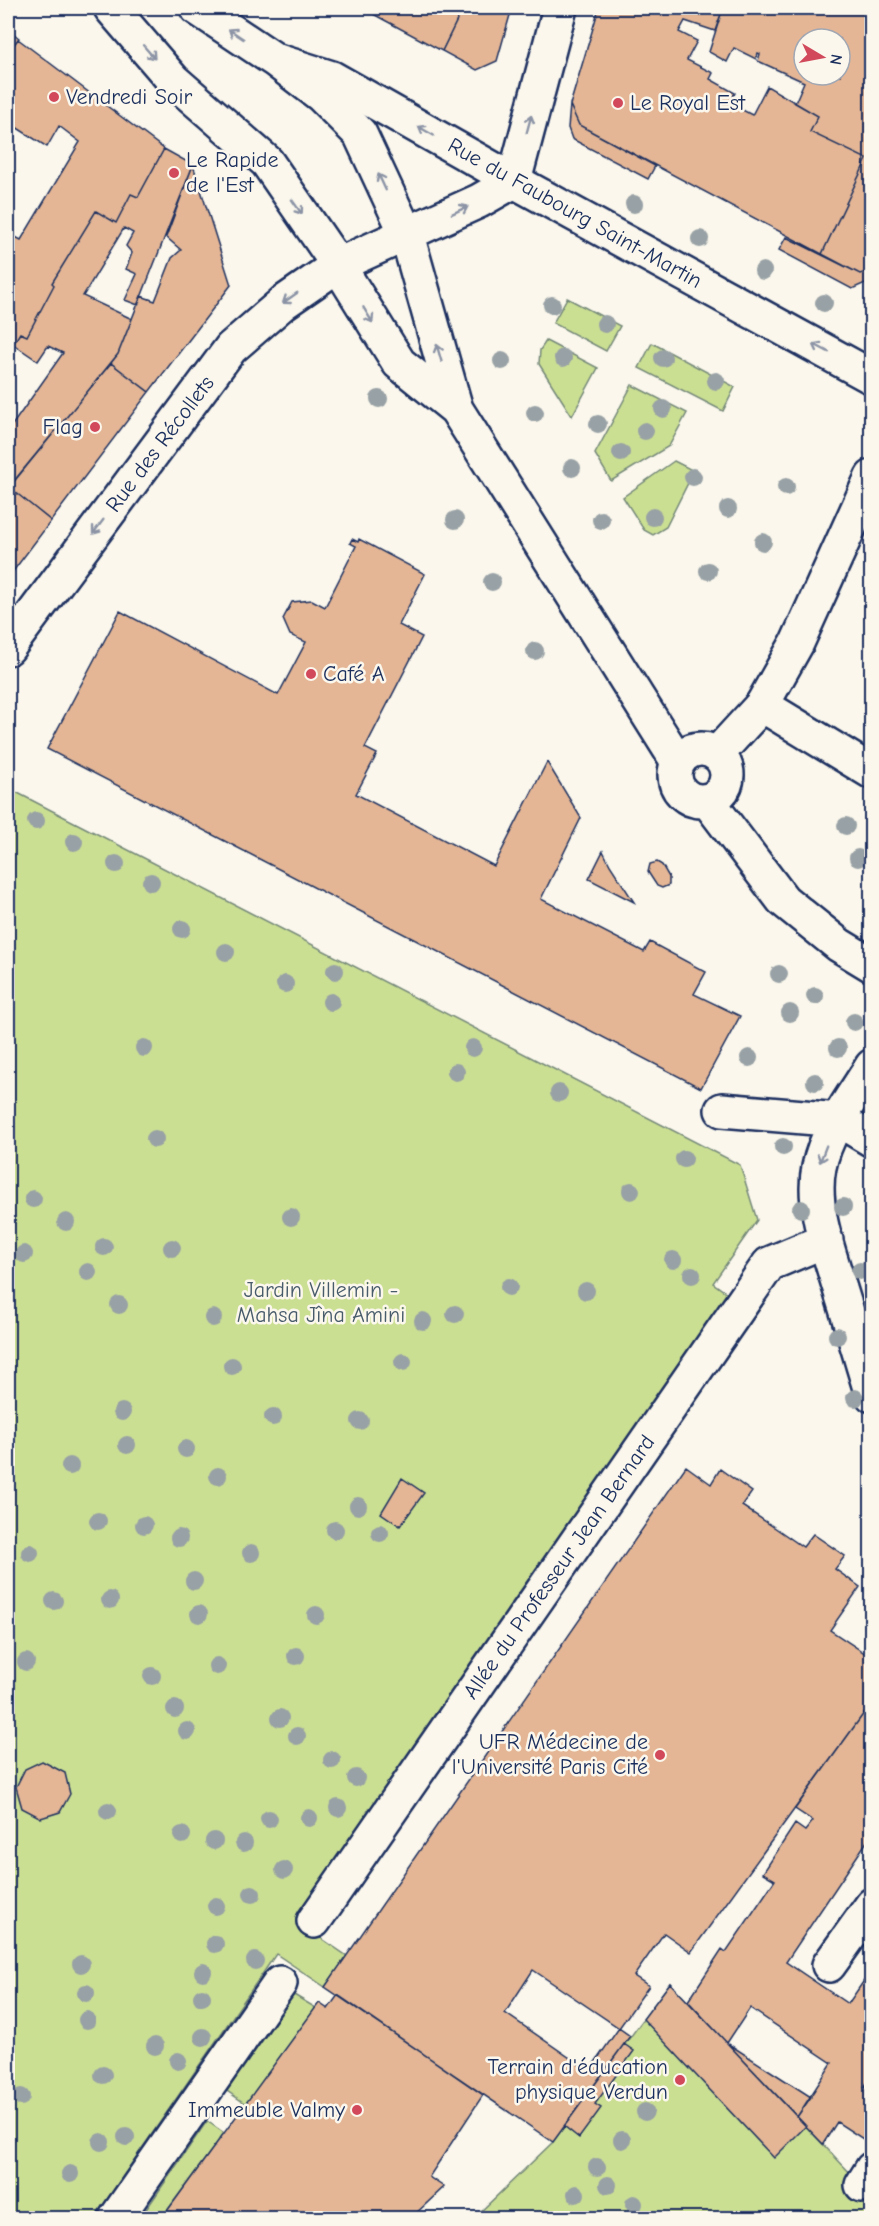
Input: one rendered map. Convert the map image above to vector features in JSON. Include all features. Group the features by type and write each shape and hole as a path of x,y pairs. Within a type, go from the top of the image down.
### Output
{"main road":[{"name":"Rue du Faubourg Saint-Martin","path":"111,8 173,80 267,162 338,265 399,363 456,410"},
{"name":"Rue du Faubourg Saint-Martin","path":"197,8 274,60 322,96 360,134 407,236 456,410 678,762"},
{"path":"514,181 560,8"},
{"name":"Rue du Faubourg Saint-Martin","path":"274,60 332,78 514,181 872,377"},
{"name":"Rue des Récollets","path":"8,648 231,348 283,303 338,265 407,236 514,181"},
{"path":"717,754 762,705 797,643 872,477"},
{"path":"762,705 872,772"},
{"path":"696,749 707,749 717,754 724,763 727,774 725,785 718,795 708,801 696,801 684,796 677,786 674,774 678,762 685,754 696,749"},
{"path":"708,801 783,900 839,945 872,964"},
{"path":"872,1066 838,1120 823,1153 818,1168 817,1196 826,1240 872,1395"},
{"path":"722,1110 838,1120 872,1140"},
{"name":"Allée du Professeur Jean Bernard","path":"314,1922 769,1264 826,1240"},
{"path":"829,1965 872,1905"},
{"path":"116,2218 279,1983"}],"green space":[{"path":"567,298 620,326 606,351 553,323"},
{"path":"546,341 598,368 572,416 539,364 540,350"},
{"path":"652,343 735,387 723,411 639,368"},
{"path":"632,385 687,413 669,446 611,481 595,454"},
{"path":"674,461 694,471 666,527 653,535 644,530 623,497"},
{"name":"Jardin Villemin - Mahsa Jîna Amini","path":"8,788 740,1165 757,1220 713,1283 728,1294 296,1921 347,1956 325,1987 276,1954 94,2218 8,2218"},
{"name":"Terrain d'éducation physique Verdun","path":"670,1983 871,2195 871,2218 474,2218 553,2142"},
{"path":"294,1995 316,2008 246,2104 227,2091"},
{"path":"207,2121 224,2133 163,2216 143,2214"}],"building":[{"path":"362,8 463,8 442,51"},
{"path":"463,8 512,8 497,61 477,70 442,51"},
{"path":"599,8 723,8 715,31 685,21 679,32 697,41 687,60 713,73 710,79 735,93 729,103 752,115 767,86 818,116 810,132 867,159 822,254 579,125 570,105"},
{"path":"723,8 872,8 872,270 860,274 822,254 867,159 810,132 818,116 795,103 802,87 852,87 852,27 792,27 792,77 758,61 760,54 758,53 756,59 734,48 727,62 709,52"},
{"path":"8,29 19,38 8,52"},
{"path":"18,39 164,149 138,197 131,194 116,223 96,211 52,283 54,285 27,336 20,333 8,352 8,233 21,240 80,142 59,126 47,147 8,122 8,52"},
{"path":"570,105 579,125 655,166 648,179 572,139 568,128"},
{"path":"164,149 193,165 138,305 125,300 137,274 126,269 132,253 126,246 133,233 124,228 83,296 132,319 118,354 8,489 8,431 63,353 48,346 38,361 13,344 20,333 27,336 54,285 52,283 96,211 116,223 131,194 138,197"},
{"path":"193,165 231,285 149,392 111,363 118,354 141,296 155,301 172,258 181,250 166,237"},
{"path":"786,237 860,274 872,270 872,280 852,289 779,250"},
{"path":"111,363 149,392 51,521 9,487"},
{"path":"9,487 51,521 8,578 8,519 13,512 8,507"},
{"path":"352,539 358,542 359,539 425,574 399,625 422,637 365,748 377,754 356,794 494,866 547,762 581,818 541,899 644,952 650,942 706,972 694,994 740,1016 701,1088 47,749 120,611 278,695 306,642 290,635 283,619 292,602 312,600 325,607 356,546 350,543"},
{"path":"603,851 610,865 634,902 589,879"},
{"path":"657,862 662,865 669,877 669,885 662,888 657,886 648,872 650,864"},
{"name":"UFR Médecine de l'Université Paris Cité","path":"686,1466 711,1484 720,1469 752,1492 742,1506 803,1547 813,1534 845,1556 835,1569 860,1587 830,1630 872,1658 872,1702 691,1952 664,1933 634,1976 649,1986 619,2028 630,2036 553,2142 325,1987","holes":["533,1970 619,2028 589,2071 505,2013"]},
{"path":"402,1478 424,1493 400,1526 381,1513"},
{"path":"872,1702 872,1834 786,1962 848,2004 872,1969 872,2076 864,2087 872,2092 872,2125 863,2139 837,2122 823,2144 797,2117 832,2063 750,2008 727,2043 688,2001 722,1949 726,1952 775,1880 763,1873 795,1824 805,1831 813,1821 795,1809"},
{"path":"42,1761 65,1773 70,1794 60,1812 41,1818 22,1808 16,1787 25,1769"},
{"path":"670,1983 806,2126 774,2158 643,2019"},
{"name":"Immeuble Valmy","path":"338,1995 483,2095 429,2177 444,2187 411,2218 162,2218 319,2003 328,2009"},
{"path":"727,2043 811,2097 797,2117"},
{"path":"624,2044 634,2051 595,2104 601,2108 579,2138 564,2126"},
{"path":"872,2125 872,2141 865,2137"}],"place":[{"name":"Vendredi Soir","path":"54,97"},
{"name":"Le Royal Est","path":"618,103"},
{"name":"Le Rapide de l'Est","path":"174,173"},
{"name":"Flag","path":"95,427"},
{"name":"Café A","path":"311,674"},
{"name":"UFR Médecine de l'Université Paris Cité","path":"660,1755"},
{"name":"Terrain d'éducation physique Verdun","path":"680,2080"},
{"name":"Immeuble Valmy","path":"357,2110"}]}
